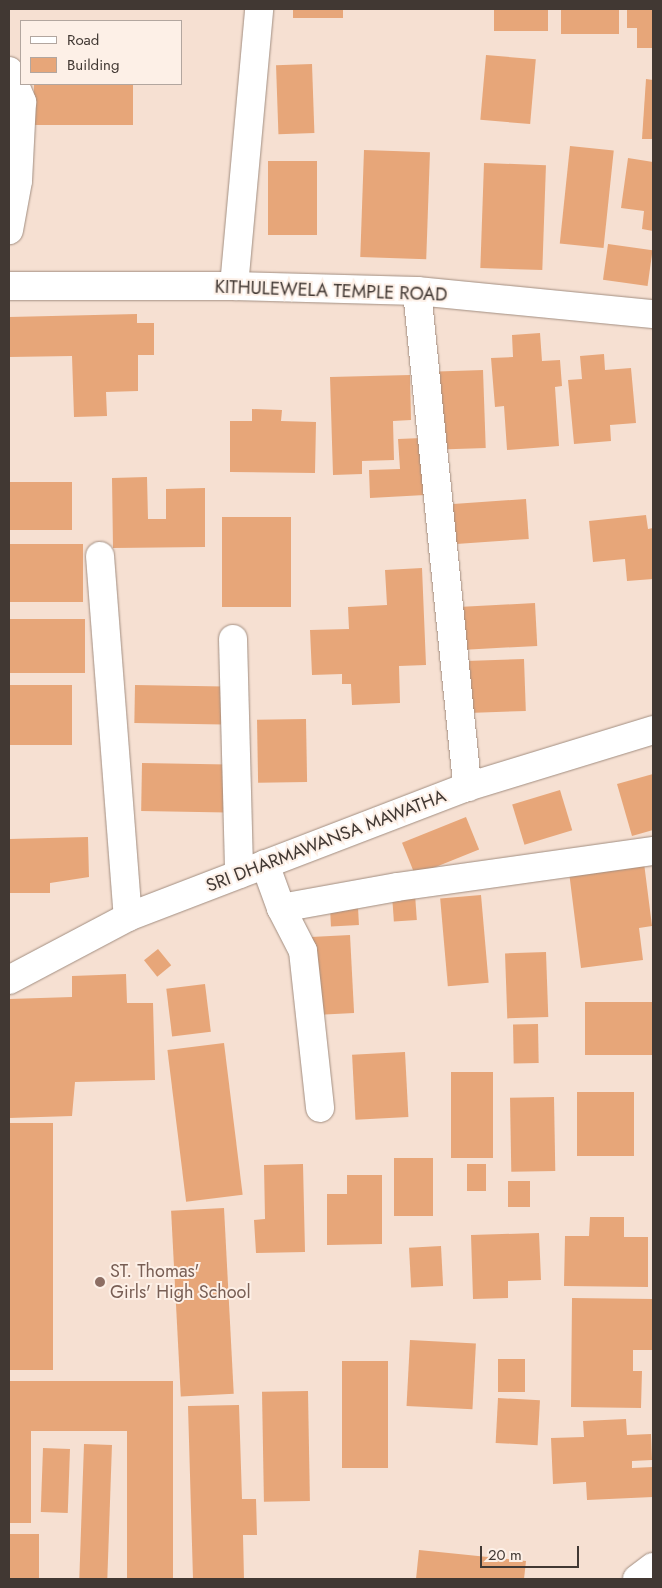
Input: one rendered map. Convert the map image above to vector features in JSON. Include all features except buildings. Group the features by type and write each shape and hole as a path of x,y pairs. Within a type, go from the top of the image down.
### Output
{"street":[{"path":"234,286 259,9"},
{"path":"9,71 22,102 18,181 9,230"},
{"name":"KITHULEWELA TEMPLE ROAD","path":"9,286 234,286 417,291 653,314"},
{"path":"417,291 467,787"},
{"path":"100,556 128,917"},
{"path":"233,639 239,874"},
{"name":"SRI DHARMAWANSA MAWATHA","path":"9,980 128,917 467,787 653,730"},
{"path":"281,908 397,886 653,851"},
{"path":"266,864 281,908 303,951 320,1108"},
{"path":"637,1579 653,1567"}],"place":[{"name":"ST. Thomas' Girls' High School","path":"100,1282"}]}
